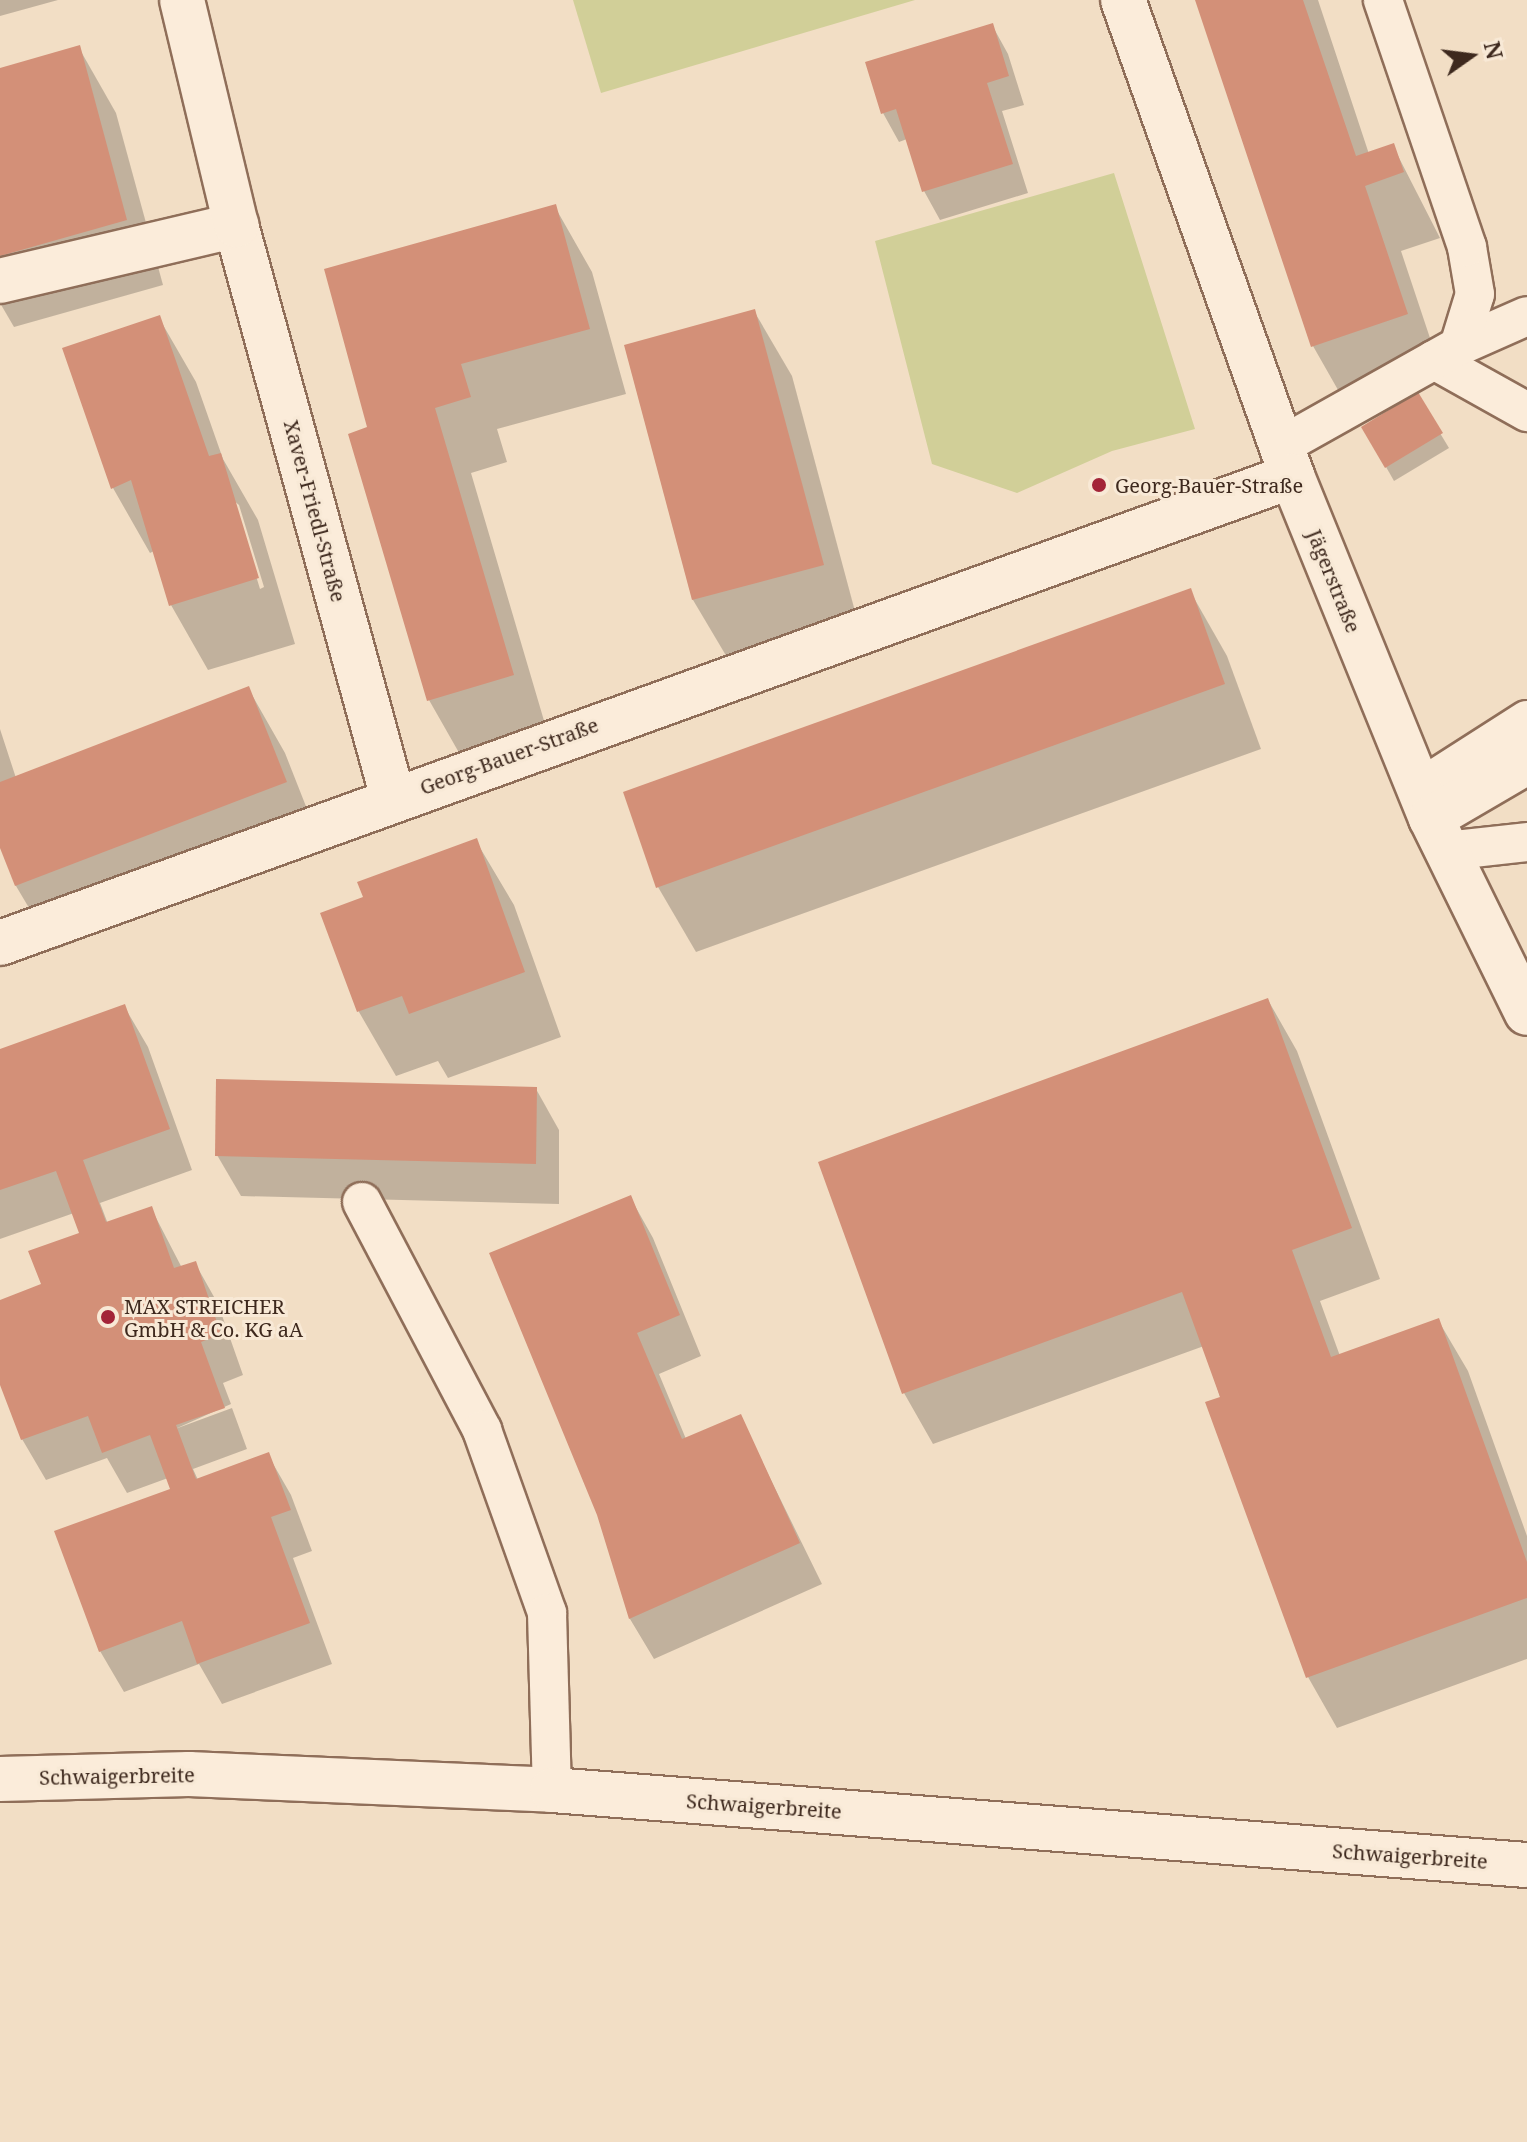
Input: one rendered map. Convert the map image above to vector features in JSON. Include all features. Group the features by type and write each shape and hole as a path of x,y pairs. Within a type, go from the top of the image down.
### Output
{"street":[{"name":"Xaver-Friedl-Straße","path":"182,0 236,225 393,798"},
{"name":"Jägerstraße","path":"1123,0 1286,461 1432,819 1527,1013"},
{"path":"0,281 236,225"},
{"name":"Georg-Bauer-Straße","path":"0,943 1286,461"},
{"path":"1432,819 1527,762"},
{"name":"Schwaigerbreite","path":"0,1779 189,1774 552,1790 1527,1865"}],"lane":[{"path":"1383,0 1467,247 1475,294 1446,353"},
{"path":"1286,461 1446,353 1527,316"},
{"path":"1446,353 1527,412"},
{"path":"1432,819 1527,720"},
{"path":"1432,819 1527,842"},
{"path":"362,1202 482,1430 547,1613 552,1790"}],"shaded area":[{"path":"573,0 915,0 601,93"},
{"path":"1114,173 1195,429 1112,451 1017,493 932,464 875,241"}],"building":[{"path":"1195,0 1303,0 1356,156 1394,143 1404,172 1365,186 1408,314 1311,347"},
{"path":"993,23 1009,76 987,83 1013,164 922,192 896,109 881,114 865,62"},
{"path":"80,45 127,220 0,256 0,68"},
{"path":"556,204 590,329 461,364 471,397 435,408 514,675 427,701 348,434 367,427 324,269"},
{"path":"755,309 824,565 692,600 624,345"},
{"path":"160,315 209,456 221,453 259,578 169,606 131,480 111,489 62,348"},
{"path":"1418,392 1443,433 1385,468 1361,427"},
{"path":"1191,588 1225,684 656,888 623,792"},
{"path":"249,686 287,782 15,886 0,848 0,782"},
{"path":"477,838 525,972 409,1014 402,996 357,1012 320,913 363,897 357,882"},
{"path":"1268,998 1352,1228 1292,1250 1331,1357 1439,1318 1527,1562 1527,1598 1306,1678 1205,1402 1220,1397 1182,1292 902,1394 818,1162"},
{"path":"125,1004 170,1129 83,1160 106,1222 152,1206 174,1268 196,1261 221,1334 201,1342 225,1408 176,1425 196,1479 269,1452 291,1510 271,1517 310,1623 197,1664 182,1621 99,1652 54,1531 170,1489 150,1435 102,1453 88,1416 21,1440 0,1385 0,1300 41,1284 28,1251 79,1233 56,1171 0,1190 0,1049"},
{"path":"216,1079 537,1087 536,1164 215,1156"},
{"path":"631,1195 680,1315 637,1333 682,1439 741,1414 800,1543 629,1619 597,1515 489,1253"}],"place":[{"name":"Georg-Bauer-Straße","path":"1099,485"},
{"name":"MAX STREICHER GmbH & Co. KG aA","path":"108,1317"}]}
